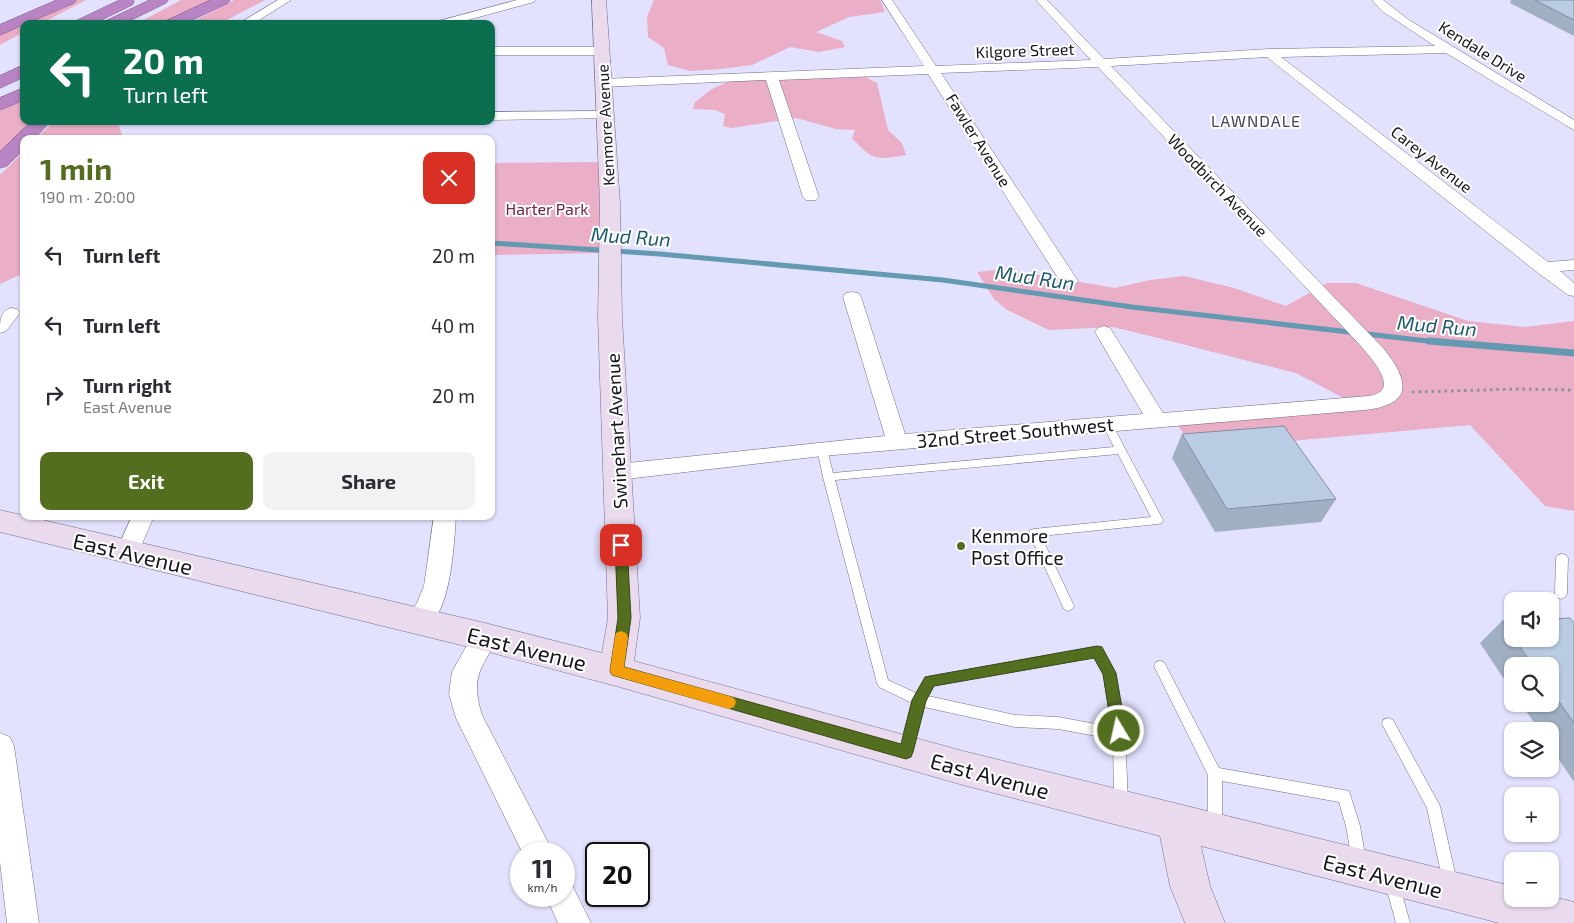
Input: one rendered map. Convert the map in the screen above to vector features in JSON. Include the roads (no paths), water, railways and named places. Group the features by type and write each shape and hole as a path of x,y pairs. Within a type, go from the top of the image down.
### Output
{"highway":[{"path":"89,20 130,0"},
{"path":"119,20 161,0"},
{"path":"179,20 218,2"},
{"path":"188,20 218,2"},
{"path":"54,20 74,4"},
{"path":"28,20 74,4"},
{"path":"0,30 20,23"},
{"path":"0,83 20,72"},
{"path":"0,105 20,95"},
{"path":"28,135 38,125"},
{"path":"0,162 20,143"}],"street":[{"path":"251,20 286,0"},
{"path":"454,20 530,0"},
{"name":"Kenmore Avenue","path":"599,0 610,249"},
{"name":"Fawler Avenue","path":"887,0 1069,280"},
{"name":"Woodbirch Avenue","path":"1041,0 1367,341 1385,362 1391,384"},
{"name":"Kendale Drive","path":"1377,0 1386,9 1574,126"},
{"name":"Kilgore Street","path":"602,83 1101,64 1269,53 1450,49"},
{"path":"495,51 601,51"},
{"name":"Carey Avenue","path":"1269,53 1574,291"},
{"path":"771,76 811,197"},
{"path":"495,116 604,115"},
{"name":"Swinehart Avenue","path":"610,249 610,318 624,618 616,671"},
{"path":"1543,268 1574,265"},
{"path":"852,296 897,443"},
{"path":"1104,332 1156,420"},
{"name":"32nd Street Southwest","path":"618,472 822,449 1356,404 1386,398 1391,384"},
{"path":"128,552 141,520"},
{"path":"418,621 427,611 435,591 444,520"},
{"name":"East Avenue","path":"0,521 485,636 1121,809 1574,922"},
{"path":"485,636 465,672 462,694 469,718 533,842"},
{"path":"0,746 23,923"},
{"path":"1176,822 1190,886 1205,923"},
{"path":"567,907 575,923"}],"lane":[{"path":"1068,606 1034,533 1158,520 1107,424"},
{"path":"822,449 883,683 919,700 1015,721 1058,723 1096,728 1119,734"},
{"path":"828,477 1121,450"},
{"path":"1561,594 1562,558"},
{"path":"906,752 919,700 930,681 1097,652 1110,673 1119,734 1121,809"},
{"path":"1160,666 1214,774 1215,832"},
{"path":"1388,724 1433,806 1452,892"},
{"path":"1214,774 1344,796 1353,826 1403,923"}],"waterway":[{"name":"Mud Run","path":"495,243 660,254 943,280 1132,307 1445,343"},
{"name":"Mud Run","path":"1429,341 1574,353"}],"place":[{"name":"Kenmore Post Office","path":"961,546"}],"district":[{"name":"LAWNDALE","path":"1256,120"}],"park label":[{"name":"Harter Park","path":"547,208"}]}
